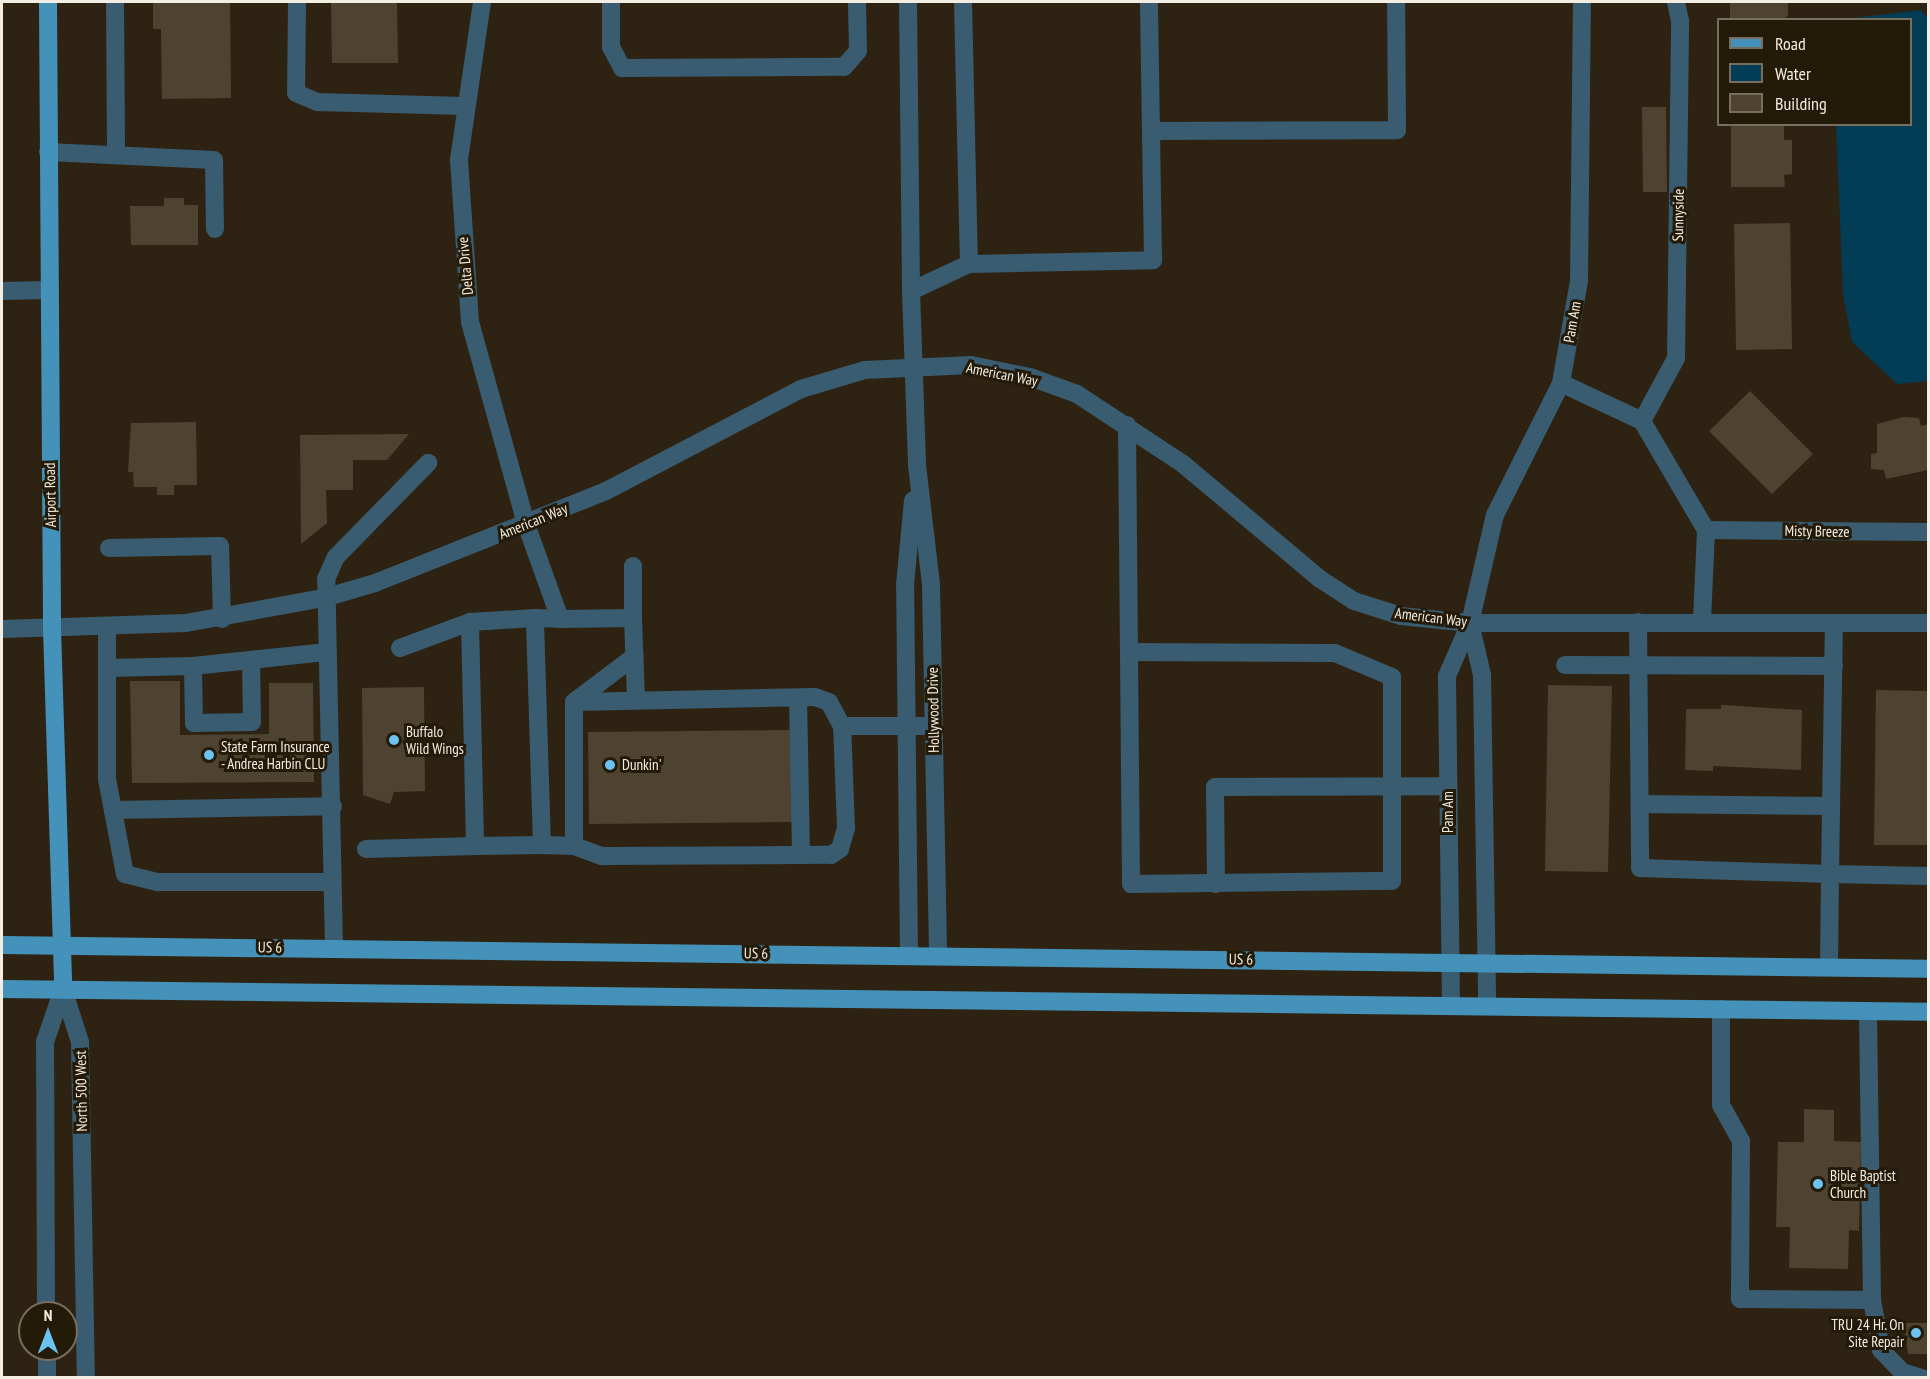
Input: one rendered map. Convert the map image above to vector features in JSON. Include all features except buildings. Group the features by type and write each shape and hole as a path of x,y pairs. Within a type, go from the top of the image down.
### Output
{"main road":[{"name":"Airport Road","path":"48,2 48,290 52,629 63,989"},
{"name":"US 6","path":"2,945 909,954 1929,969"},
{"path":"2,990 1929,1012"}],"street":[{"path":"115,2 116,153"},
{"path":"297,2 294,78 296,93 305,99 464,106"},
{"name":"Delta Drive","path":"482,2 464,106 460,183 470,322 526,524 560,619"},
{"path":"611,2 611,47 622,68 844,67 858,51 857,2"},
{"name":"Hollywood Drive","path":"908,2 911,291 917,465 931,585 938,956"},
{"path":"963,2 969,264"},
{"path":"911,291 969,264 1153,260 1149,2"},
{"path":"1151,131 1397,130 1396,2"},
{"name":"Pam Am","path":"1451,1005 1447,676 1470,623 1496,515 1561,383 1579,281 1582,2"},
{"name":"Sunnyside","path":"1642,421 1676,358 1680,21 1676,2"},
{"path":"48,152 116,153 214,160 215,229"},
{"path":"2,291 48,290"},
{"name":"American Way","path":"2,629 52,629 222,619 324,598 526,524 674,458 801,389 865,370 970,365 1030,377 1077,394 1127,425 1354,601 1401,616 1470,623 1929,623"},
{"path":"1561,383 1642,421 1706,530 1702,622"},
{"path":"1127,425 1131,652 1131,884 1392,881 1392,676 1335,653 1131,652"},
{"path":"334,948 330,882 333,806 324,598 336,557 428,463"},
{"name":"Hollywood Drive","path":"909,954 904,585 917,465"},
{"name":"Misty Breeze","path":"1706,530 1929,532"},
{"path":"109,548 219,546 222,619"},
{"path":"633,566 636,700"},
{"path":"400,648 470,622 535,618 633,618"},
{"path":"535,618 542,845"},
{"path":"470,622 475,846"},
{"path":"1638,622 1640,868 1929,876"},
{"name":"Pam Am","path":"1470,623 1482,675 1487,1006"},
{"path":"1829,967 1834,623"},
{"path":"107,626 107,779 125,874 158,882 330,882"},
{"path":"108,668 193,666 327,652"},
{"path":"574,702 635,656"},
{"path":"193,666 194,723 252,722 251,660"},
{"path":"1565,665 1834,666"},
{"path":"366,849 542,845 574,846 602,856 831,855 840,849 846,828 842,726 829,702 798,698 574,702"},
{"path":"798,698 801,855"},
{"path":"574,702 574,846"},
{"path":"842,726 933,726"},
{"path":"1216,884 1215,787 1448,786"},
{"path":"1640,804 1831,806"},
{"path":"113,810 333,806"},
{"path":"46,1301 45,1042 63,989"},
{"name":"North 500 West","path":"63,989 80,1042 86,1377"},
{"path":"1721,1009 1721,1105 1741,1141 1740,1299 1872,1300"},
{"path":"1868,1011 1872,1300 1881,1350 1902,1372 1922,1377"},
{"path":"47,1361 47,1377"}],"water":[{"path":"1921,10 1928,19 1928,381 1897,384 1852,342 1843,294 1836,126 1912,126 1912,18 1854,18"}],"place":[{"name":"Buffalo Wild Wings","path":"394,740"},
{"name":"State Farm Insurance - Andrea Harbin CLU","path":"209,755"},
{"name":"Dunkin'","path":"610,765"},
{"name":"Bible Baptist Church","path":"1818,1184"},
{"name":"TRU 24 Hr. On Site Repair","path":"1916,1333"}]}
